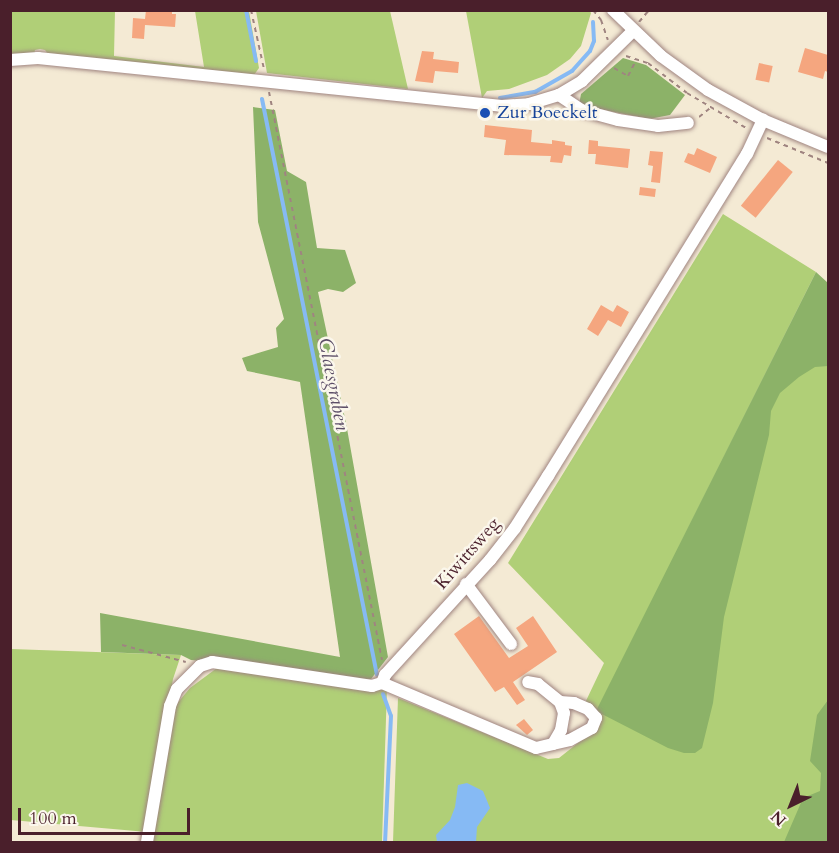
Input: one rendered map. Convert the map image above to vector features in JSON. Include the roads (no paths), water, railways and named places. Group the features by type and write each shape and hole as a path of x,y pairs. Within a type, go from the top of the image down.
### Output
{"street":[{"path":"613,10 633,31 700,84 763,120 828,147"},
{"path":"10,60 38,58 489,106 529,104 559,95 582,81 633,31"},
{"path":"559,95 581,110 618,120 658,126 688,123"},
{"name":"Kiwittsweg","path":"384,679 466,584 490,560 515,528 758,134 763,120"},
{"path":"466,584 511,644"},
{"path":"147,843 170,706 177,689 201,666 212,662 372,686 384,679 536,748 570,740 592,728 596,718 588,709 574,703 560,702"},
{"path":"528,682 538,684 560,702 564,713 561,730 553,744"}],"water":[{"path":"467,783 483,791 490,808 477,827 476,842 437,842 436,835 450,820 455,807 458,785"}],"waterway":[{"name":"Claesgraben","path":"246,10 256,61"},
{"path":"500,98 535,92 572,71 590,51 594,41 593,22"},
{"name":"Claesgraben","path":"262,99 377,675"},
{"name":"Claesgraben","path":"383,694 391,716 385,842"}],"place":[{"name":"Zur Boeckelt","path":"485,113"}]}
